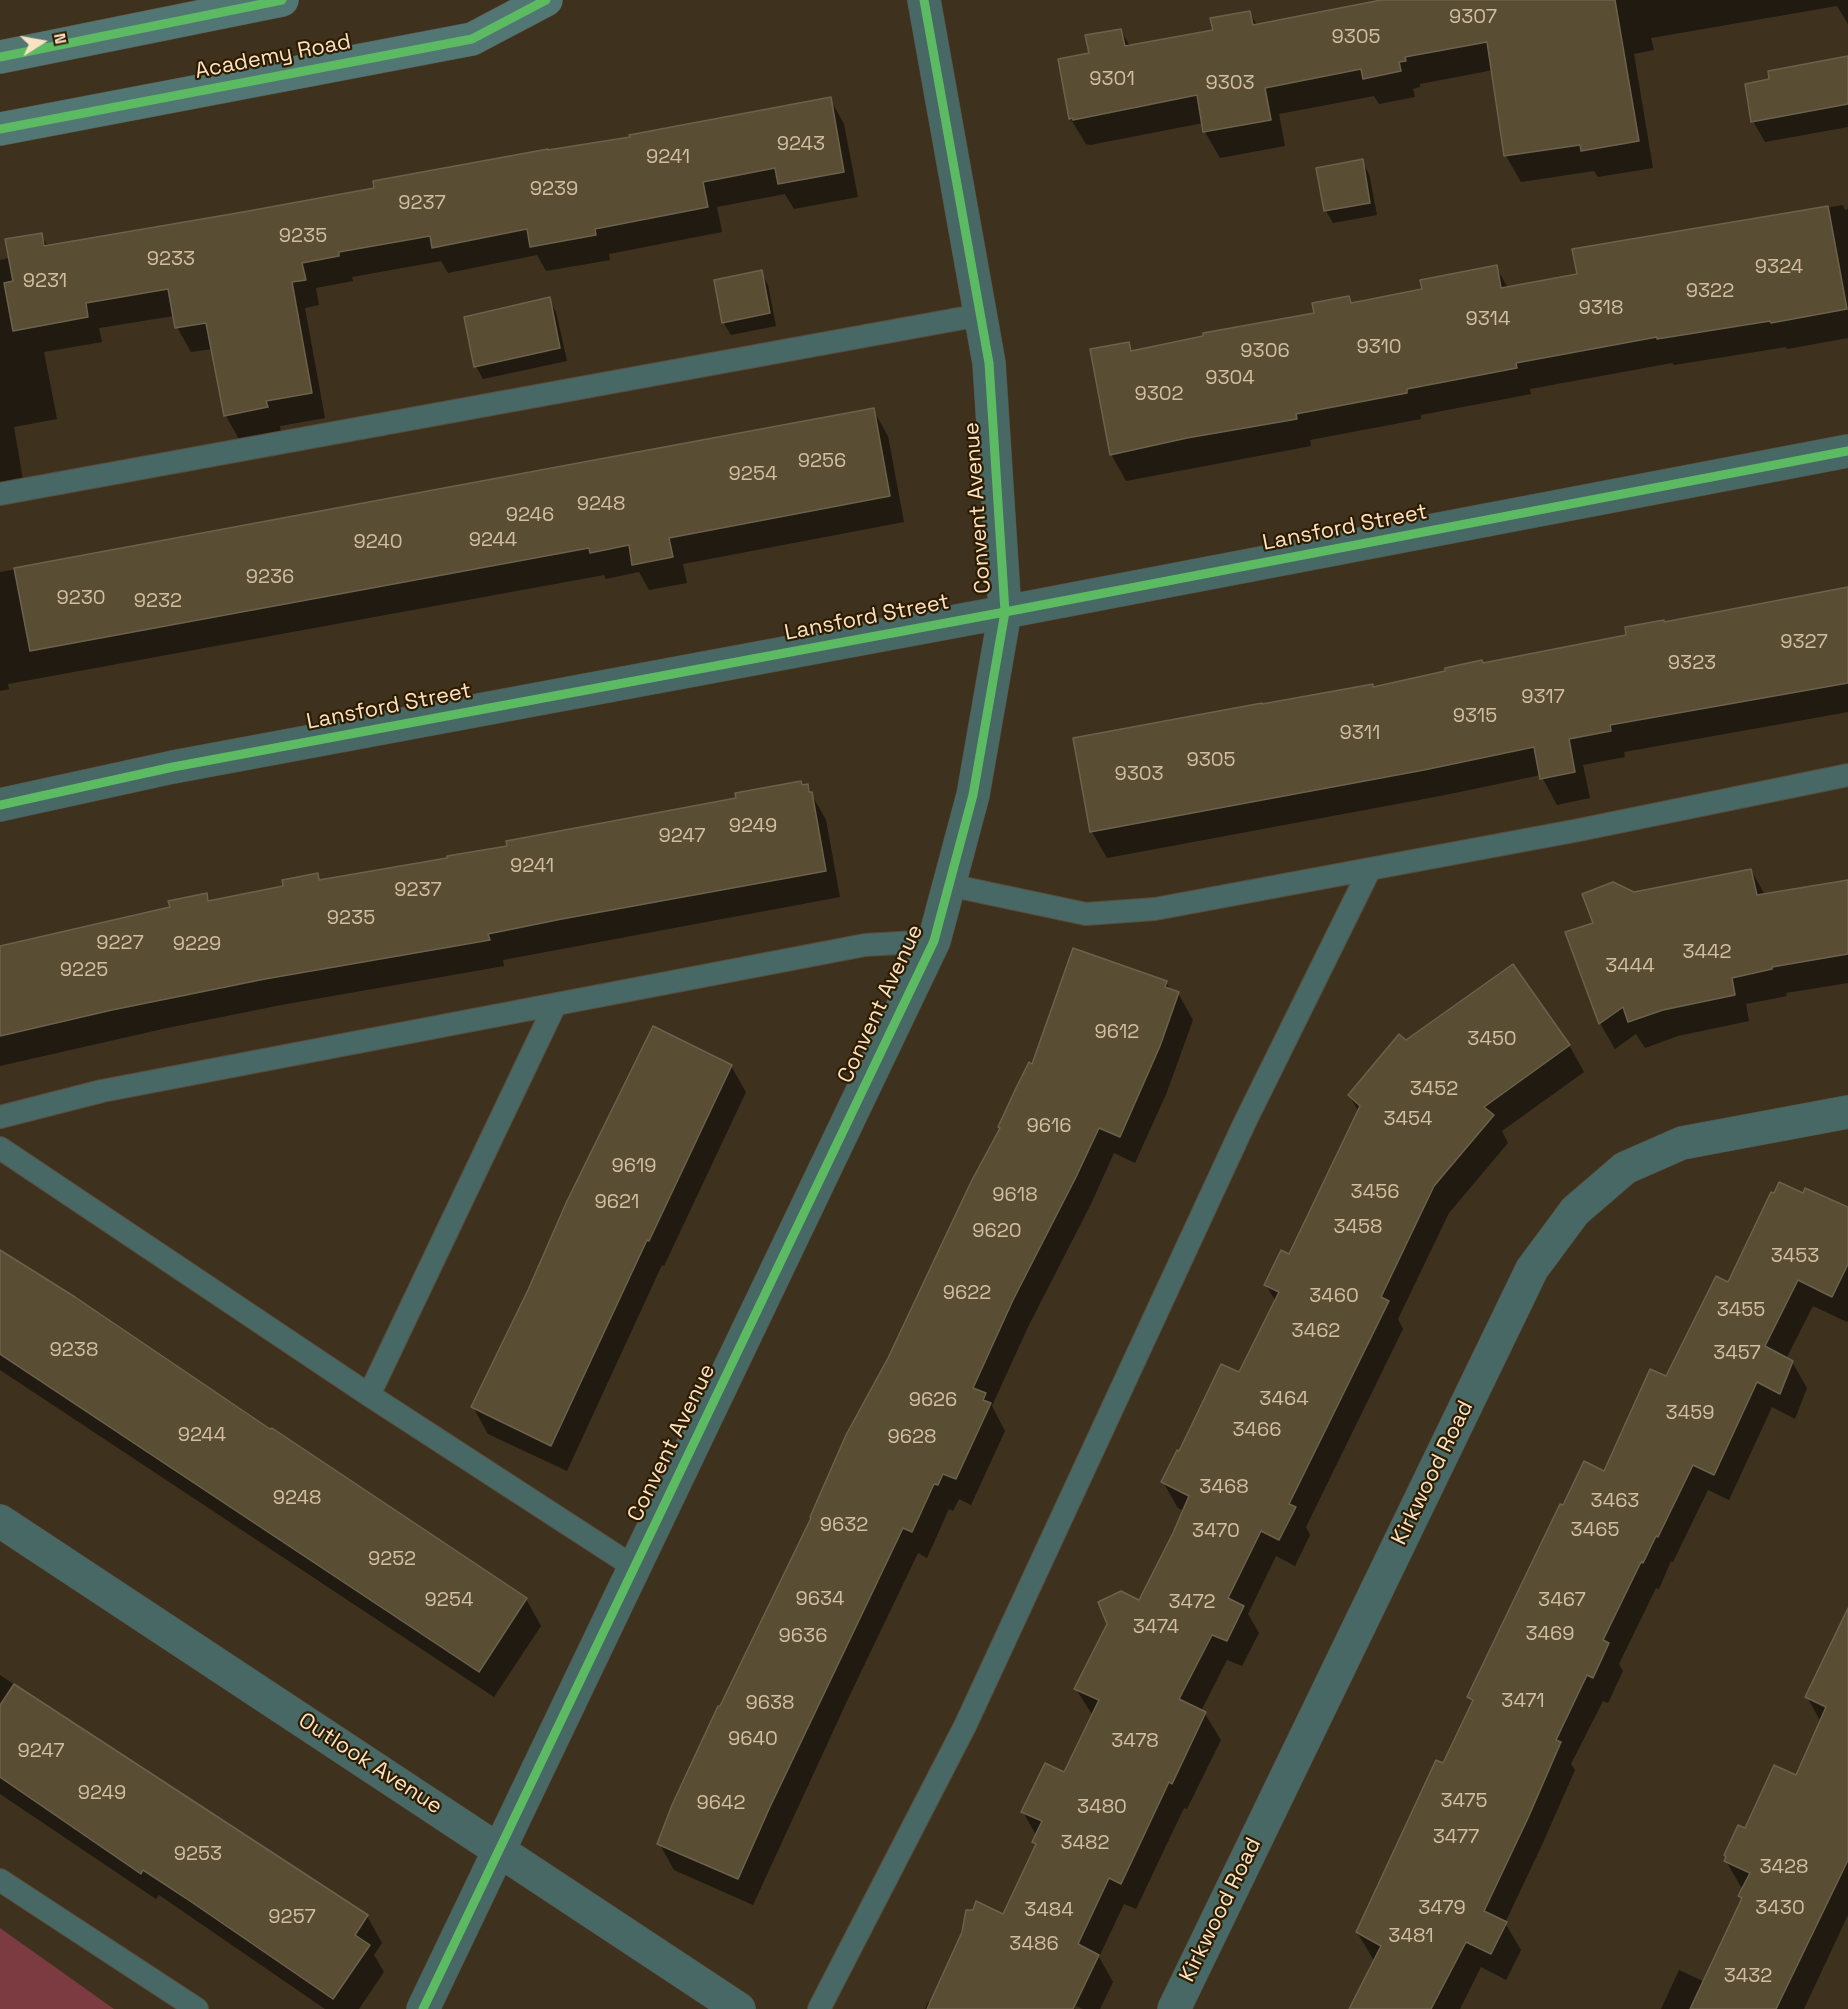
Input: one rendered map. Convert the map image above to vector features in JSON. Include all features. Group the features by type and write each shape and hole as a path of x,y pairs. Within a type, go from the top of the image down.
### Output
{"main road":[{"path":"0,57 282,0"},
{"name":"Academy Road","path":"0,129 472,39 546,0"}],"street":[{"name":"Convent Avenue","path":"423,2009 934,941 973,795 1005,612 989,363 924,0"},
{"name":"Lansford Street","path":"0,805 185,765 1848,451"},
{"name":"Kirkwood Road","path":"1174,2009 1532,1269 1575,1211 1625,1168 1682,1143 1848,1112"},
{"name":"Outlook Avenue","path":"0,1521 500,1849 739,2009"}],"lane":[{"path":"0,494 980,315"},
{"path":"949,885 1086,914 1155,909 1579,830 1848,775"},
{"path":"819,2009 966,1726 1245,1122 1370,869"},
{"path":"0,1117 102,1092 865,945 934,941"},
{"path":"369,1395 555,1005"},
{"path":"0,1148 369,1395 634,1567"},
{"path":"0,1880 197,2009"}],"shaded area":[{"path":"0,1928 114,2009 0,2009"}],"building":[{"path":"1381,0 1615,0 1639,141 1581,151 1580,145 1504,156 1487,42 1405,57 1406,61 1399,62 1401,71 1363,79 1361,69 1265,88 1271,120 1203,132 1197,95 1069,119 1058,59 1089,53 1085,35 1121,29 1125,46 1213,30 1210,18 1250,11 1253,25"},
{"path":"1848,56 1848,104 1751,122 1745,84 1769,79 1768,71"},
{"path":"831,97 844,172 778,184 775,168 703,182 708,207 595,229 596,235 530,247 527,229 432,248 430,236 339,252 339,256 302,263 306,280 292,282 312,393 266,401 268,407 224,416 206,323 175,328 168,289 86,303 88,317 13,331 4,283 13,281 5,239 42,233 44,246 243,212 374,188 373,181 548,149 630,137 629,135"},
{"path":"1363,159 1370,203 1324,211 1316,168"},
{"path":"1828,206 1847,309 1771,323 1770,321 1657,339 1657,337 1516,363 1517,368 1407,389 1407,393 1296,414 1297,419 1187,438 1110,455 1090,349 1129,342 1131,351 1203,336 1203,333 1314,313 1312,303 1349,296 1351,303 1422,289 1420,280 1497,265 1501,288 1577,274 1572,249"},
{"path":"762,270 770,313 722,323 714,280"},
{"path":"550,297 560,348 474,367 464,317"},
{"path":"874,408 890,496 669,538 673,557 632,565 629,545 590,553 589,548 30,651 14,568"},
{"path":"1848,587 1848,683 1610,725 1611,731 1569,739 1575,772 1540,779 1534,747 1424,770 1090,832 1073,738 1373,684 1373,687 1482,660 1483,663 1626,635 1625,627 1664,620 1664,622"},
{"path":"801,781 802,785 808,784 809,792 812,792 826,871 562,919 488,934 490,940 265,979 112,1010 0,1036 0,946 170,907 168,901 207,893 208,901 283,886 282,880 318,873 319,880 447,858 447,856 507,846 506,841 736,798 735,793"},
{"path":"1751,869 1757,895 1848,880 1848,954 1772,967 1772,969 1732,978 1735,995 1663,1010 1628,1022 1623,1007 1599,1024 1565,932 1593,923 1582,894 1613,882 1634,892"},
{"path":"1073,948 1167,981 1165,987 1179,992 1160,1046 1120,1137 1099,1128 1013,1300 973,1388 986,1393 983,1400 991,1403 956,1479 943,1474 938,1485 934,1484 912,1532 903,1528 738,1879 657,1844 672,1805 718,1706 811,1518 846,1435 888,1358 971,1182 1000,1128 998,1127 1029,1062 1032,1064"},
{"path":"1513,964 1570,1045 1484,1107 1494,1115 1434,1186 1381,1297 1389,1301 1289,1504 1296,1507 1279,1540 1261,1531 1228,1598 1244,1606 1227,1641 1212,1635 1179,1699 1206,1712 1172,1784 1169,1782 1121,1884 1109,1878 1078,1944 1099,1955 1073,2009 927,2009 962,1932 966,1910 973,1910 976,1901 1003,1914 1036,1844 1032,1842 1042,1821 1021,1812 1045,1763 1064,1772 1099,1700 1074,1689 1107,1624 1098,1602 1121,1591 1139,1600 1173,1533 1189,1496 1161,1482 1177,1450 1179,1451 1221,1364 1239,1372 1279,1292 1264,1285 1281,1250 1289,1254 1360,1106 1348,1095 1399,1034 1406,1040"},
{"path":"653,1026 732,1065 551,1446 471,1407 528,1290 567,1201"},
{"path":"1779,1182 1803,1193 1805,1188 1848,1207 1848,1264 1832,1297 1798,1280 1765,1346 1793,1361 1780,1394 1757,1382 1714,1475 1693,1465 1658,1537 1656,1536 1643,1563 1641,1562 1603,1640 1609,1643 1593,1678 1587,1675 1556,1740 1561,1742 1484,1911 1507,1922 1491,1954 1466,1942 1431,2009 1349,2009 1381,1946 1356,1932 1436,1760 1443,1763 1473,1700 1467,1697 1560,1504 1563,1505 1584,1461 1604,1471 1650,1369 1666,1376 1716,1276 1728,1282 1771,1192 1774,1193"},
{"path":"0,1250 75,1297 527,1598 479,1672 0,1354"},
{"path":"1848,1608 1848,1860 1776,2009 1690,2009 1742,1898 1738,1896 1750,1873 1724,1861 1726,1857 1724,1855 1738,1825 1745,1828 1774,1765 1796,1775 1826,1707 1805,1697"},
{"path":"14,1684 368,1915 355,1935 370,1945 333,1999 143,1870 141,1874 0,1777 0,1705"}],"cycle path":[{"path":"0,57 282,0"},
{"path":"0,129 472,39 546,0"},
{"path":"423,2009 934,941 973,795 1005,612 989,363 924,0"},
{"path":"0,805 173,767 1005,612 1848,451"}]}
